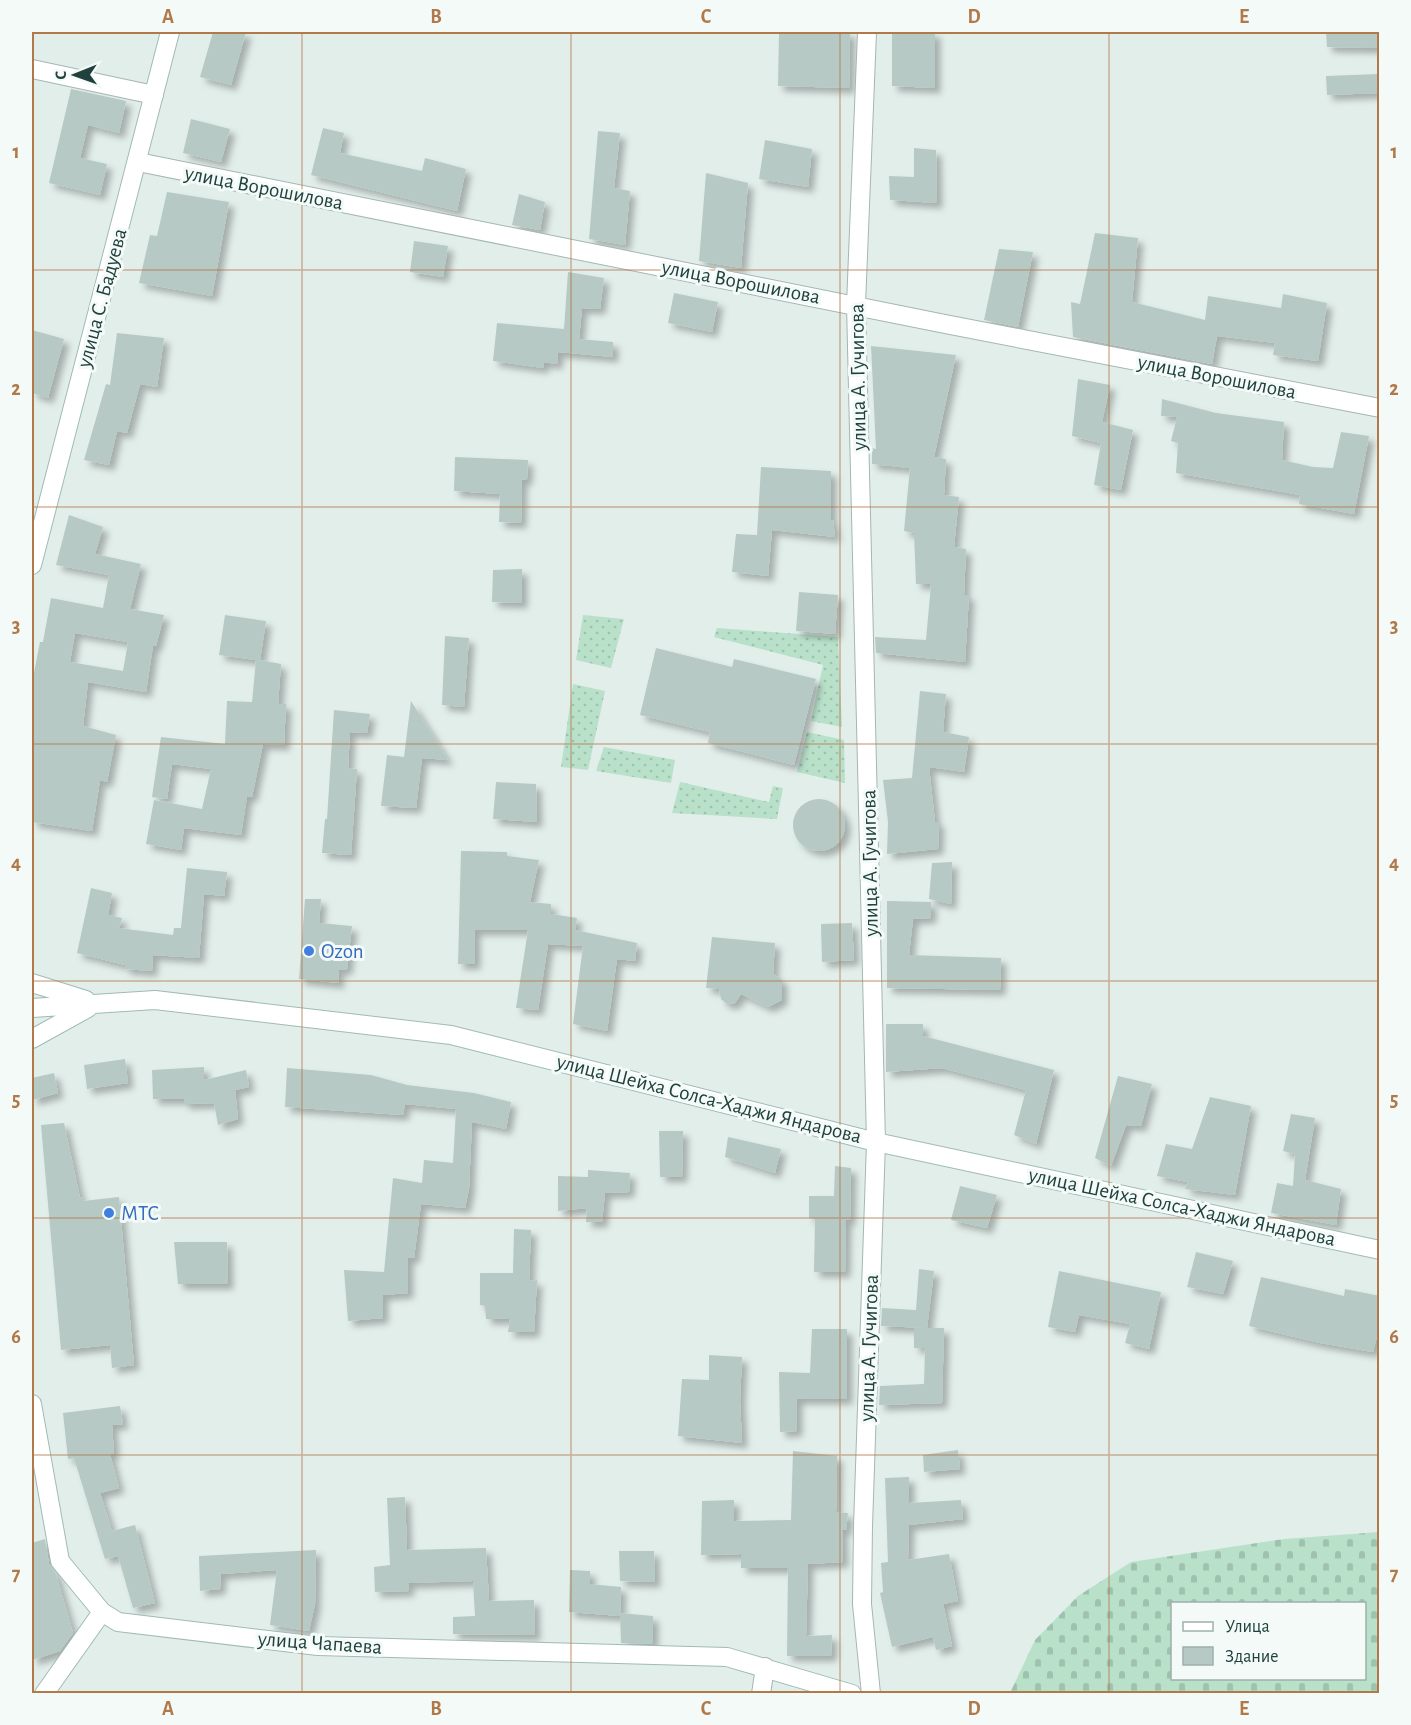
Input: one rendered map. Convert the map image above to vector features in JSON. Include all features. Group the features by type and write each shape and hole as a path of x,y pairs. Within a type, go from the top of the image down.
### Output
{"street":[{"name":"улица С. Бадуева","path":"32,565 170,32"},
{"name":"улица А. Гучигова","path":"867,32 856,305 876,1142 862,1604 871,1694"},
{"path":"32,69 154,95"},
{"name":"улица Ворошилова","path":"138,162 1380,408"},
{"path":"32,984 96,1004"},
{"name":"улица Шейха Солса-Хаджи Яндарова","path":"32,1008 155,1000 451,1035 876,1142 1380,1250"},
{"path":"32,1039 96,1004"},
{"name":"улица Чапаева","path":"32,1404 60,1561 102,1612 118,1622 318,1646 727,1658 765,1667 852,1694"},
{"path":"44,1694 102,1612"},
{"path":"761,1694 765,1667"}],"green space":[{"path":"583,615 624,619 611,668 576,660"},
{"path":"717,628 838,637 842,727 811,721 823,665 714,637"},
{"path":"573,684 605,691 588,770 561,767"},
{"path":"807,732 844,740 845,783 797,772"},
{"path":"604,747 675,760 671,783 596,771"},
{"path":"680,782 769,802 773,786 783,788 777,819 672,813"},
{"path":"1379,1532 1379,1693 1010,1693 1035,1640 1078,1596 1131,1562 1284,1539"}],"building":[{"path":"213,32 246,32 231,85 200,77"},
{"path":"779,32 850,32 849,88 778,86"},
{"path":"892,32 935,32 935,88 892,86"},
{"path":"1326,32 1380,32 1380,48 1327,47"},
{"path":"1380,74 1380,93 1327,95 1326,76"},
{"path":"71,89 126,101 119,133 88,125 80,158 107,164 100,195 49,183"},
{"path":"191,119 230,129 221,162 183,153"},
{"path":"323,128 344,133 340,153 422,171 425,158 466,169 457,211 311,175"},
{"path":"598,131 620,133 614,188 630,191 625,245 589,239"},
{"path":"765,140 812,149 808,187 759,179"},
{"path":"914,148 936,150 937,203 890,200 889,176 914,177"},
{"path":"706,173 748,183 741,268 699,261"},
{"path":"167,192 229,202 212,296 139,283 150,235 157,236"},
{"path":"519,194 545,202 540,230 512,225"},
{"path":"1095,233 1138,238 1132,302 1205,320 1208,296 1281,308 1283,294 1327,303 1318,361 1273,355 1275,343 1217,336 1212,364 1073,337 1071,302 1080,304"},
{"path":"414,241 448,246 443,277 410,272"},
{"path":"999,249 1033,252 1018,327 984,320"},
{"path":"568,272 604,278 600,309 582,308 579,339 613,342 613,357 558,352 557,364 544,362 543,368 493,361 497,323 564,329"},
{"path":"674,293 718,302 712,332 668,323"},
{"path":"32,330 64,339 48,398 32,393"},
{"path":"117,333 164,338 157,387 140,384 127,433 117,431 109,465 84,460 106,384 110,385"},
{"path":"871,346 956,355 934,457 946,459 944,495 959,497 954,547 966,549 964,595 969,595 965,662 876,653 875,637 926,640 931,584 916,584 914,533 904,531 910,468 872,464 872,448 876,449"},
{"path":"1078,379 1110,385 1102,422 1133,430 1121,490 1094,485 1101,443 1072,436"},
{"path":"1162,399 1216,413 1284,422 1282,460 1313,467 1333,468 1341,432 1369,436 1354,514 1299,504 1300,495 1176,473 1178,443 1171,441 1177,417 1161,416"},
{"path":"455,457 528,460 527,479 522,480 521,523 499,522 500,494 454,491"},
{"path":"761,467 831,471 831,520 833,520 835,537 772,530 768,576 732,572 736,534 757,535"},
{"path":"69,515 103,527 95,554 141,564 130,609 164,615 156,646 153,646 146,692 88,682 83,726 116,735 107,782 100,780 92,831 32,822 32,683 51,598 103,608 109,575 56,565","holes":["75,633 128,642 123,671 70,662"]},
{"path":"522,569 522,603 492,602 493,570"},
{"path":"799,592 838,595 835,634 796,631"},
{"path":"225,615 266,621 260,660 281,664 278,704 286,704 284,745 263,744 252,797 247,796 241,835 184,828 181,850 146,844 154,800 202,809 211,769 172,764 167,799 152,797 161,737 225,744 227,701 252,702 256,660 219,655"},
{"path":"445,636 469,638 464,707 442,705"},
{"path":"656,648 732,667 734,659 816,679 794,765 708,743 710,732 640,715"},
{"path":"920,691 946,694 943,732 969,737 964,772 929,767 935,822 939,822 938,849 887,854 888,822 883,780 912,778"},
{"path":"411,701 448,760 422,758 416,808 381,806 387,755 404,757"},
{"path":"334,710 370,714 367,733 350,732 348,768 357,769 351,855 322,853 325,819 327,819"},
{"path":"496,782 536,784 537,822 493,819"},
{"path":"819,799 829,801 837,807 843,815 845,825 843,835 837,843 829,849 819,851 809,849 801,843 795,835 793,825 795,815 801,807 809,801"},
{"path":"461,851 507,852 507,856 539,860 530,902 551,904 551,914 577,918 575,930 637,943 635,961 617,959 607,1031 573,1024 583,946 548,944 538,1010 516,1008 528,930 475,930 475,964 458,964"},
{"path":"952,862 951,904 929,899 932,863"},
{"path":"187,868 227,872 224,896 204,894 199,958 153,955 152,971 125,969 125,965 77,953 91,888 112,893 108,915 122,918 119,928 173,935 174,928 181,928"},
{"path":"305,899 321,899 319,923 352,926 347,969 338,970 339,983 299,979"},
{"path":"887,901 931,902 931,918 913,919 909,955 1001,958 1000,990 887,988"},
{"path":"852,923 854,960 822,962 821,924"},
{"path":"712,937 775,943 773,974 782,980 782,1000 768,1007 741,994 735,1003 727,1004 721,999 719,989 706,988"},
{"path":"886,1024 923,1024 923,1036 1054,1070 1036,1144 1014,1135 1026,1090 942,1068 886,1072"},
{"path":"125,1059 128,1083 87,1089 84,1065"},
{"path":"204,1067 204,1080 246,1070 249,1087 235,1090 238,1119 218,1125 214,1103 184,1104 184,1099 153,1099 152,1070"},
{"path":"287,1068 371,1075 407,1085 474,1093 511,1102 506,1129 472,1122 469,1189 465,1208 421,1204 414,1258 408,1258 408,1293 383,1295 383,1318 348,1321 344,1270 384,1272 393,1178 422,1183 424,1160 453,1163 456,1109 405,1104 403,1115 285,1107"},
{"path":"54,1073 58,1093 32,1100 32,1078"},
{"path":"1118,1076 1152,1084 1141,1126 1126,1125 1111,1166 1095,1158"},
{"path":"1210,1097 1251,1106 1235,1195 1185,1189 1188,1182 1157,1176 1166,1144 1192,1149"},
{"path":"1291,1114 1315,1118 1305,1180 1341,1189 1336,1225 1271,1213 1277,1183 1293,1186 1295,1154 1283,1151"},
{"path":"64,1123 80,1198 83,1197 83,1201 119,1197 134,1365 112,1368 110,1345 61,1350 41,1125"},
{"path":"659,1131 683,1131 682,1177 660,1177"},
{"path":"728,1137 781,1149 775,1173 725,1157"},
{"path":"835,1166 851,1168 850,1220 846,1220 845,1272 814,1272 815,1219 809,1218 809,1196 834,1196"},
{"path":"588,1170 630,1173 629,1192 605,1193 602,1222 586,1222 587,1208 558,1211 558,1176 588,1177"},
{"path":"960,1186 997,1195 987,1228 951,1220"},
{"path":"514,1229 531,1230 529,1281 537,1280 534,1332 508,1332 510,1319 486,1319 485,1306 480,1305 480,1273 513,1273"},
{"path":"174,1242 227,1242 228,1284 178,1284"},
{"path":"1196,1252 1233,1261 1223,1294 1187,1287"},
{"path":"919,1269 934,1271 927,1328 881,1326 882,1308 916,1310"},
{"path":"1059,1271 1161,1292 1149,1349 1125,1343 1130,1324 1079,1315 1075,1332 1048,1327"},
{"path":"1261,1277 1344,1296 1345,1289 1380,1296 1380,1325 1373,1352 1320,1343 1249,1326"},
{"path":"914,1328 944,1328 942,1403 879,1405 880,1386 924,1384 925,1348 914,1348"},
{"path":"812,1329 847,1329 847,1399 797,1399 797,1431 780,1432 779,1372 810,1373"},
{"path":"709,1355 742,1357 740,1400 742,1443 678,1436 682,1379 709,1380"},
{"path":"120,1406 123,1424 112,1425 114,1454 110,1454 119,1488 100,1493 112,1531 135,1525 155,1603 133,1608 118,1556 105,1559 74,1458 68,1459 63,1413"},
{"path":"958,1450 960,1469 924,1472 923,1455"},
{"path":"793,1451 837,1456 836,1512 848,1513 846,1530 842,1530 843,1562 808,1564 806,1636 832,1635 831,1656 787,1656 788,1568 741,1568 741,1554 701,1555 702,1501 734,1500 734,1521 791,1520"},
{"path":"909,1477 909,1503 961,1500 963,1519 909,1525 908,1560 949,1554 958,1601 943,1604 952,1646 936,1650 933,1637 892,1647 880,1593 883,1592 881,1563 888,1562 885,1478"},
{"path":"405,1497 407,1550 486,1548 489,1601 534,1600 535,1635 453,1634 453,1617 475,1616 473,1581 408,1583 409,1591 375,1592 374,1567 390,1565 387,1498"},
{"path":"45,1539 49,1564 56,1574 73,1633 60,1651 32,1660 32,1543"},
{"path":"316,1550 315,1604 309,1631 270,1625 277,1570 221,1574 220,1589 200,1591 199,1556"},
{"path":"619,1551 654,1551 655,1582 620,1581"},
{"path":"570,1570 590,1571 590,1584 621,1587 620,1616 569,1612"},
{"path":"620,1613 653,1616 653,1644 621,1643"}],"place":[{"name":"Ozon","path":"309,951"},
{"name":"МТС","path":"109,1213"}]}
